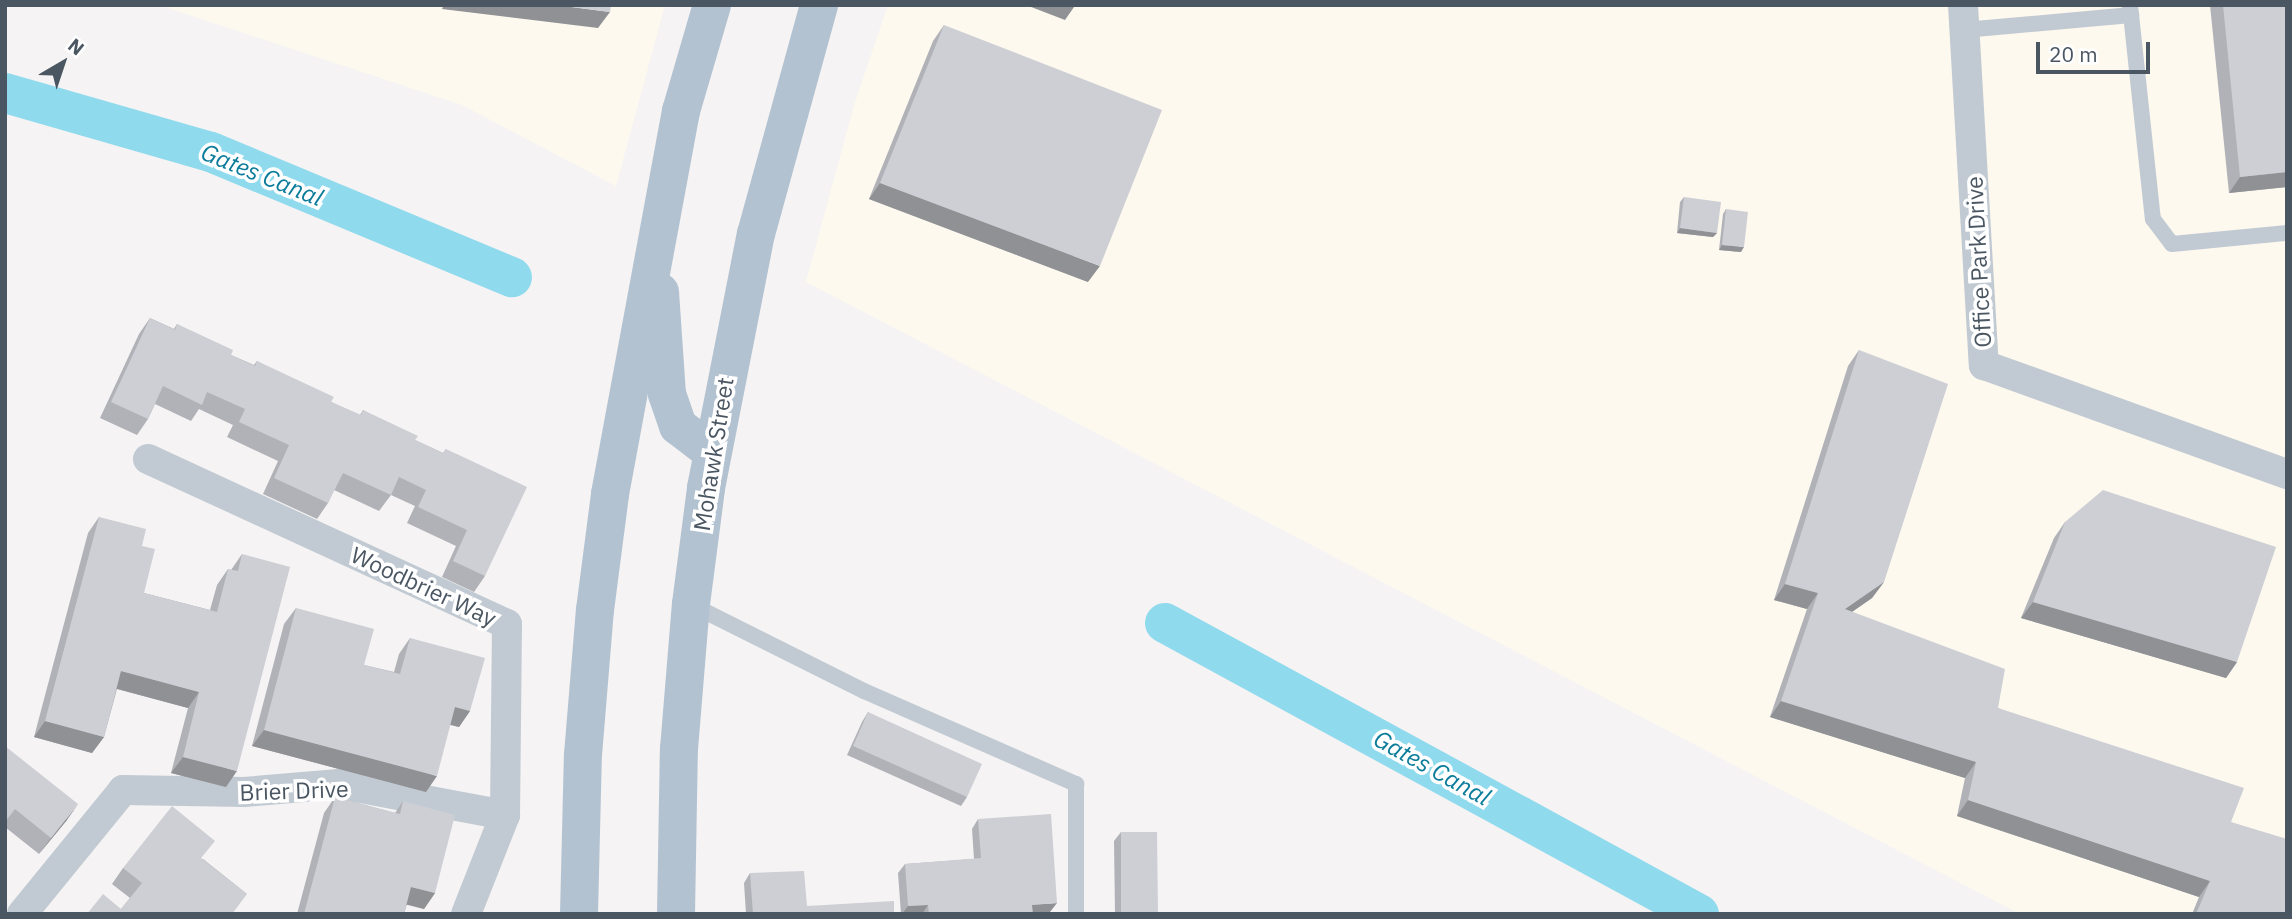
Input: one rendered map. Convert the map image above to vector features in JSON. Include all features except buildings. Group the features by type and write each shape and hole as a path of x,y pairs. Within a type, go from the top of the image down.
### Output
{"main road":[{"path":"579,914 583,755 595,610 610,494 681,111 712,5"},
{"name":"Mohawk Street","path":"676,914 679,749 691,604 712,452 756,234 820,5"},
{"path":"656,237 667,394 678,426 712,452"}],"street":[{"name":"Office Park Drive","path":"1963,17 1984,366 2287,474"},
{"name":"Woodbrier Way","path":"148,459 507,624 505,815 466,914"},
{"name":"Brier Drive","path":"22,914 123,790 244,792 339,784 505,815"}],"lane":[{"path":"1963,17 2130,10 2152,219 2172,244 2287,233"},
{"path":"691,604 864,691 1076,784 1076,914"}],"shaded area":[{"path":"159,5 665,5 616,186 462,105"},
{"path":"888,5 2287,5 2287,914 2020,914 806,282 855,102"}],"waterway":[{"name":"Gates Canal","path":"5,93 211,152 512,277"},
{"name":"Gates Canal","path":"1165,623 1699,914"}]}
